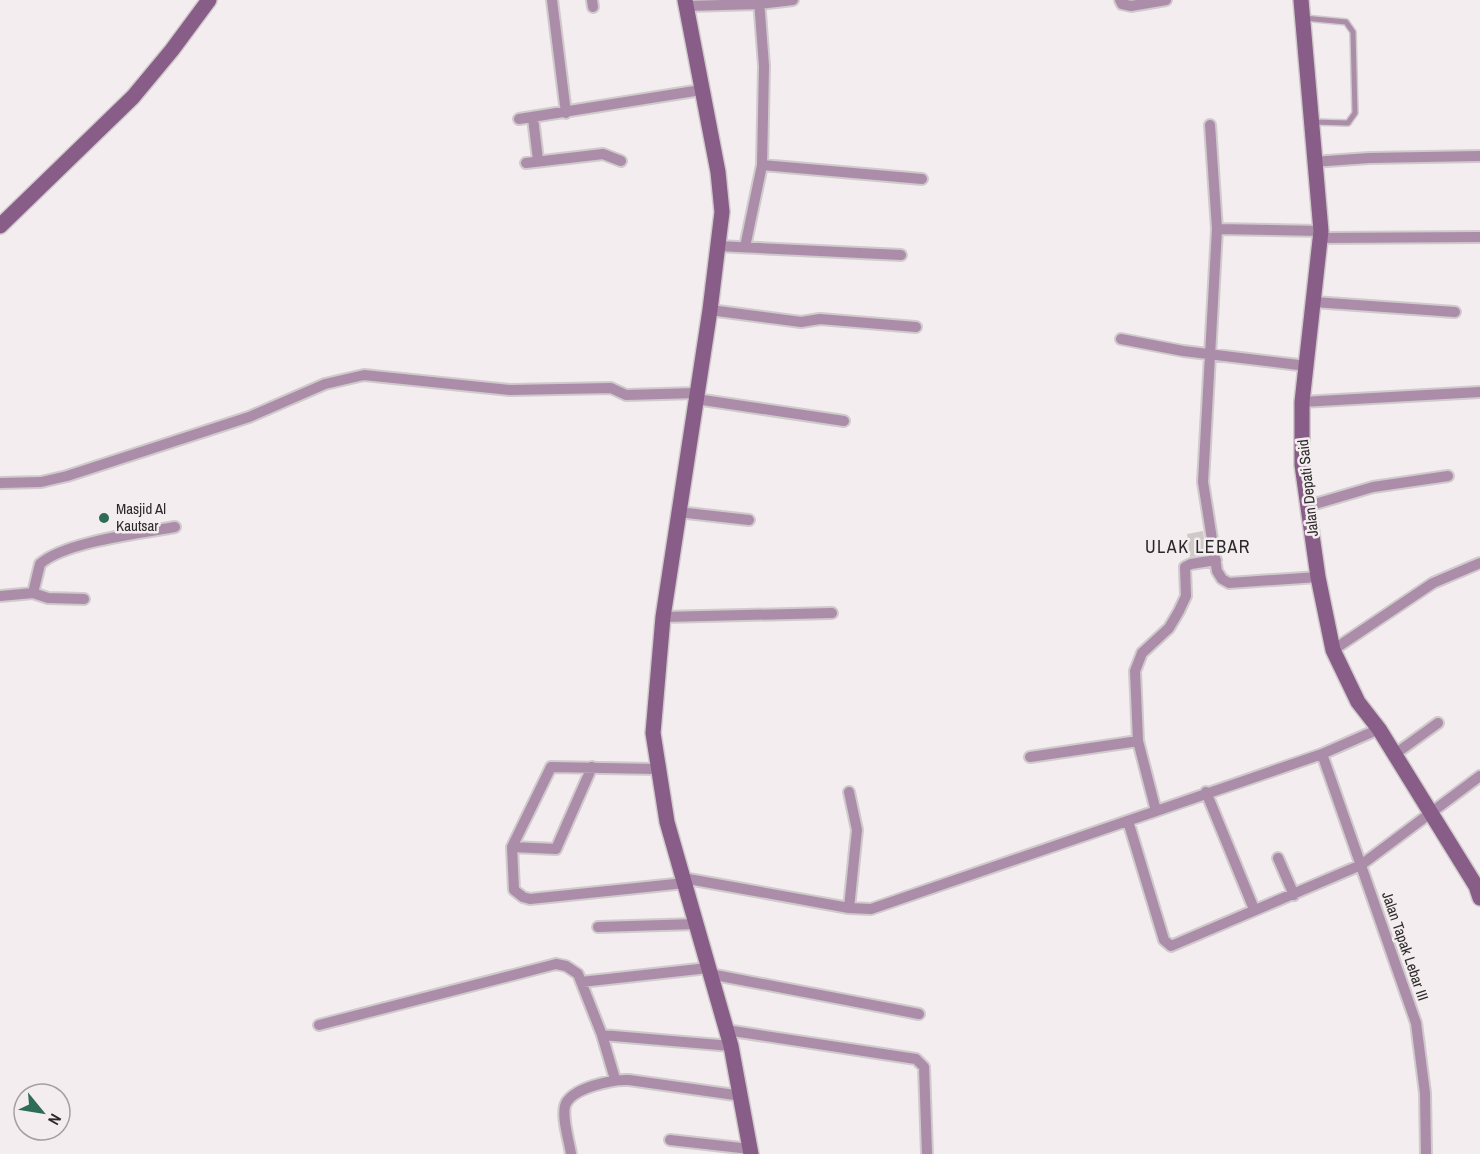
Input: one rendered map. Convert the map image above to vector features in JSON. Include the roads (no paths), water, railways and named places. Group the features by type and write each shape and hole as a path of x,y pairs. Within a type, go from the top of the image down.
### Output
{"street":[{"path":"0,226 133,97 172,50 208,0"},
{"path":"552,0 566,113"},
{"path":"670,1140 751,1152 731,1046 667,822 657,769 653,718 663,617 710,310 722,212 721,193 686,3 793,0"},
{"path":"1120,0 1122,4 1131,6 1166,0"},
{"name":"Jalan Depati Said","path":"1301,0 1309,122 1320,235 1302,402 1302,465 1318,577 1333,650 1344,678 1395,754 1479,890"},
{"path":"745,248 762,165 764,66 759,2"},
{"path":"519,119 701,90"},
{"path":"533,118 532,162 603,154 621,160"},
{"path":"1210,125 1217,229 1208,354 1203,482 1219,576 1229,583 1318,577"},
{"path":"1313,162 1369,158 1480,156"},
{"path":"762,165 922,179"},
{"path":"1217,229 1320,235 1480,237"},
{"path":"718,246 901,255"},
{"path":"1314,302 1455,312"},
{"path":"710,310 801,322 820,319 916,327"},
{"path":"1121,339 1208,354 1307,366"},
{"path":"0,483 41,482 67,476 249,417 325,384 364,375 510,390 611,388 626,395 696,396 844,421"},
{"path":"1302,402 1480,392"},
{"path":"1308,506 1373,487 1448,476"},
{"path":"678,512 749,520"},
{"path":"33,593 40,564 51,556 84,545 175,526"},
{"path":"1156,811 1138,741 1135,671 1138,660 1169,628 1179,611 1186,596 1185,567 1216,560"},
{"path":"1333,650 1433,583 1479,565"},
{"path":"0,596 33,593 48,598 84,599"},
{"path":"663,617 832,613"},
{"path":"1395,754 1438,723"},
{"path":"657,769 551,767 512,847 513,883 517,894 523,897 684,881 849,908 871,909 1322,754 1379,729"},
{"path":"1030,758 1138,741"},
{"name":"Jalan Tapak Lebar III","path":"1322,754 1416,1023 1425,1093 1426,1154"},
{"path":"512,847 549,851 556,849 592,767"},
{"path":"1128,821 1167,944 1171,946 1254,909 1294,896 1361,865 1480,776"},
{"path":"849,792 857,830 849,908"},
{"path":"1206,792 1254,909"},
{"path":"1278,858 1294,896"},
{"path":"598,927 696,924"},
{"path":"320,1025 556,964 571,968 578,974 602,1035 615,1079"},
{"path":"581,982 709,971 920,1014"},
{"path":"726,1030 916,1059 924,1067 927,1154"},
{"path":"602,1035 731,1046"},
{"path":"571,1154 565,1114 567,1102 578,1093 615,1079 656,1082 742,1096"}],"lane":[{"path":"1302,18 1339,20 1346,22 1353,32 1354,117 1348,123 1309,122"}],"place":[{"name":"Masjid Al Kautsar","path":"104,518"}],"district":[{"name":"ULAK LEBAR","path":"1198,547"}]}
